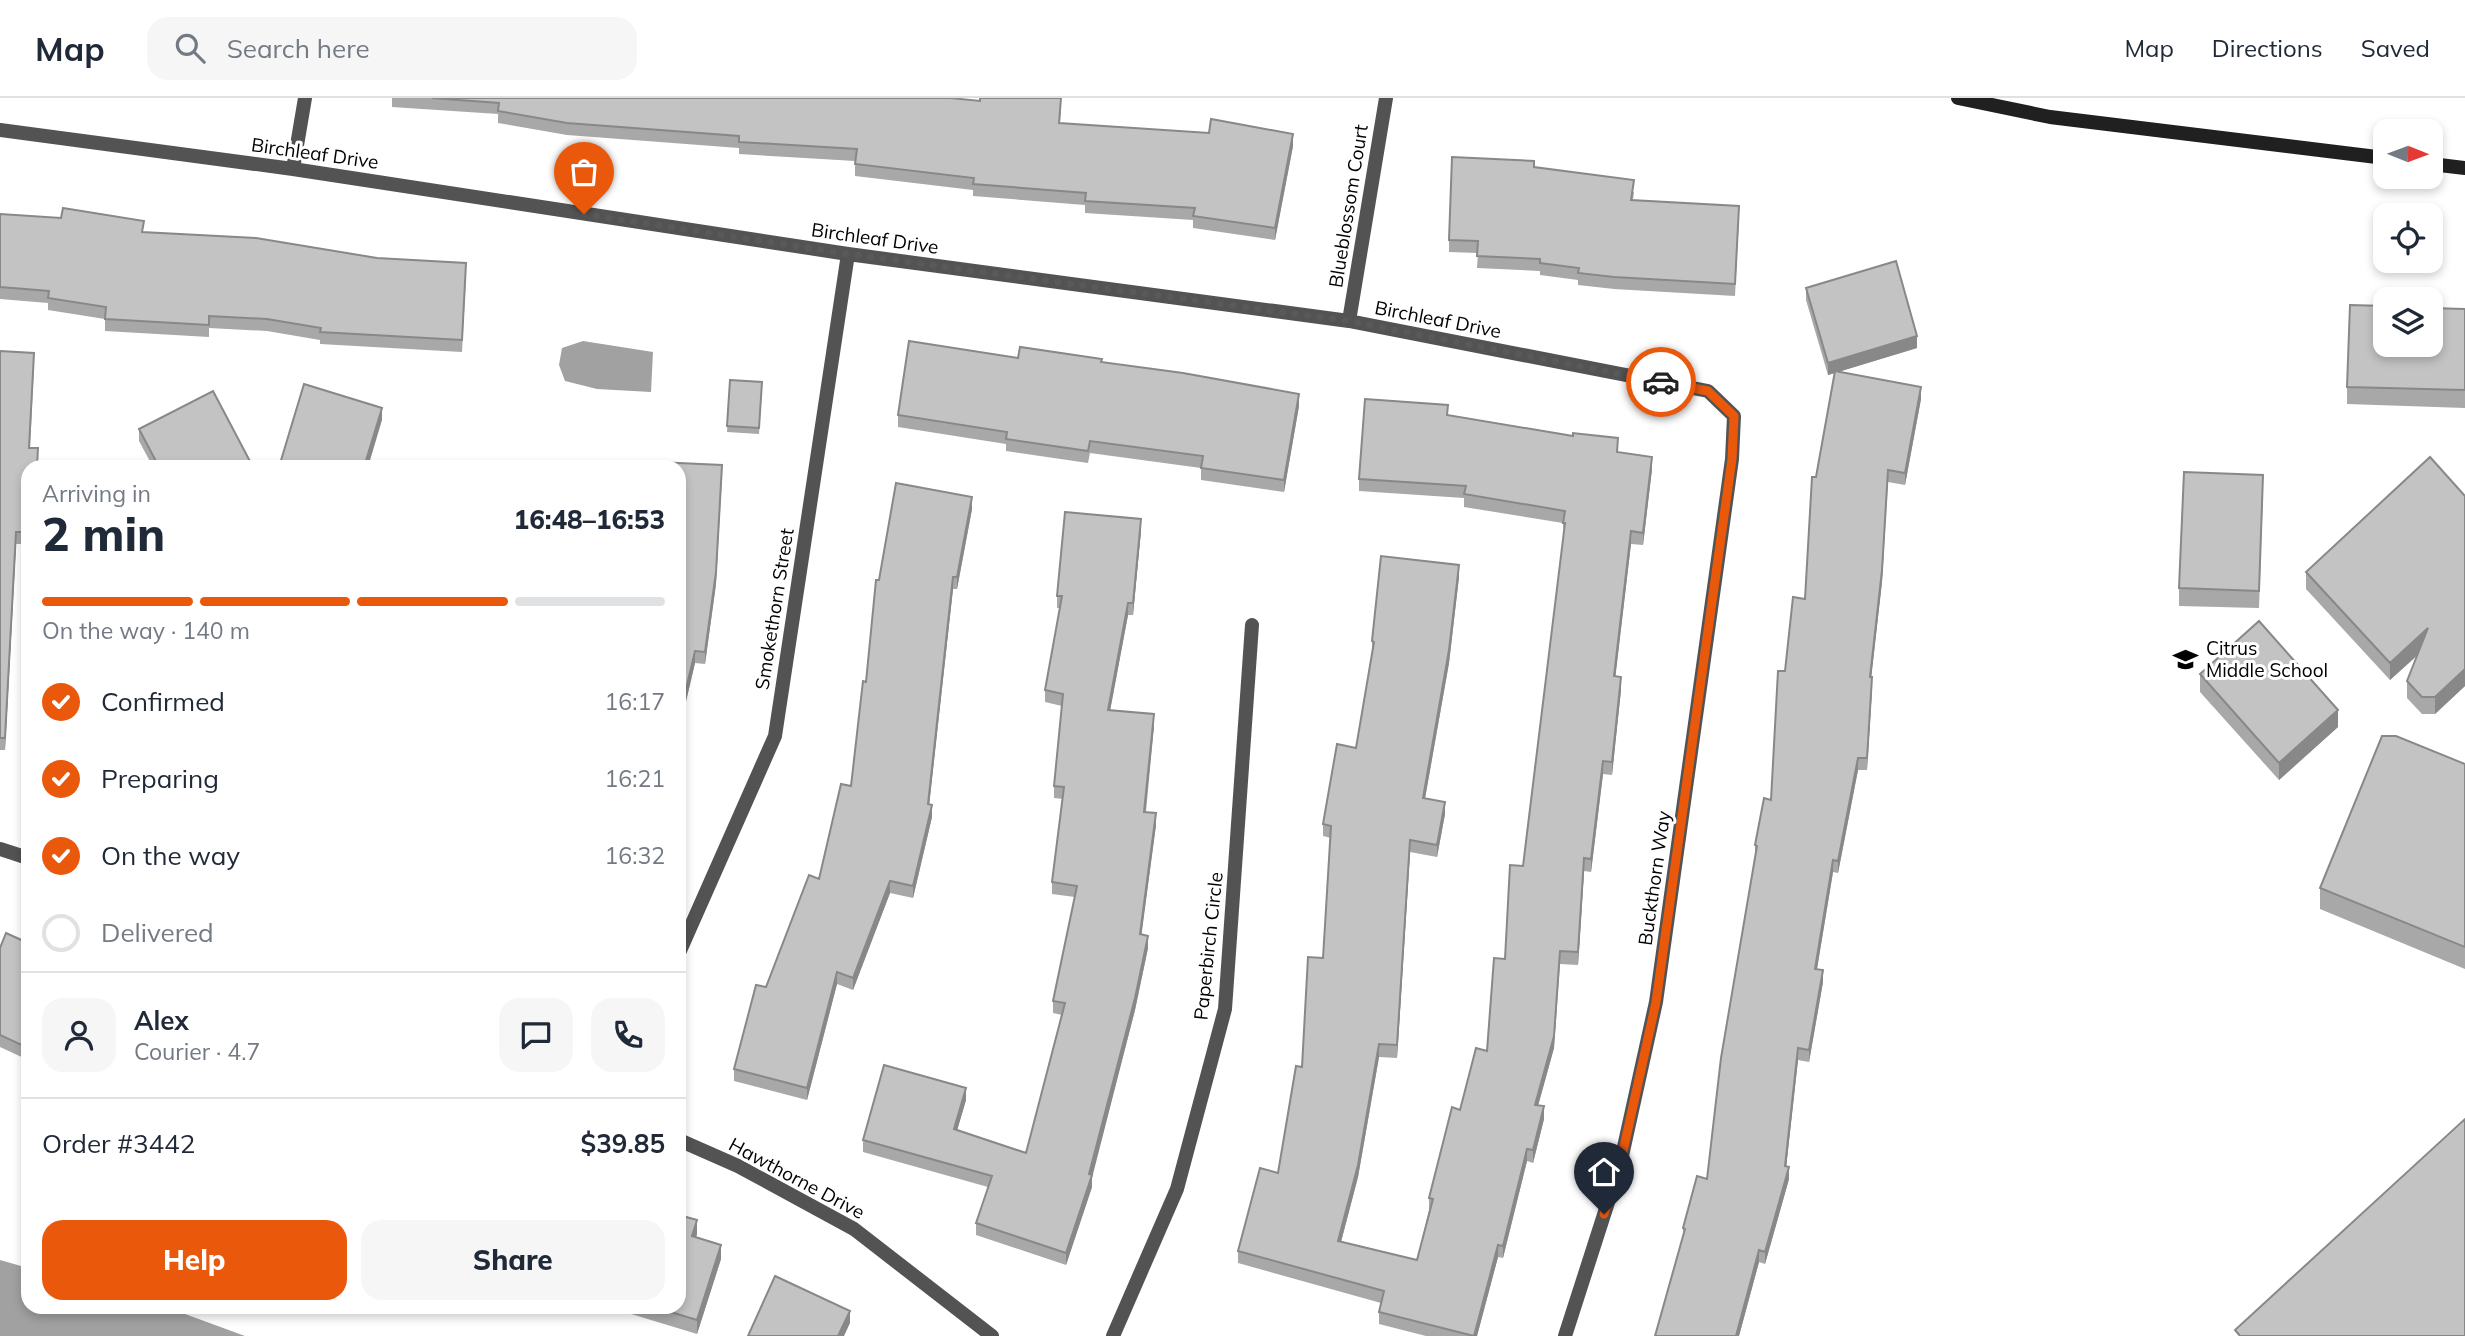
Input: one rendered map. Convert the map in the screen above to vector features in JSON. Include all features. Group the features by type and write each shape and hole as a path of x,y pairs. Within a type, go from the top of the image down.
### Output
{"main road":[{"path":"1958,98 2050,117 2373,157"},
{"path":"2443,165 2465,168"}],"street":[{"path":"293,169 305,98"},
{"name":"Blueblossom Court","path":"1349,321 1386,98"},
{"name":"Birchleaf Drive","path":"0,130 293,169 848,254 1349,321 1708,391 1734,416"},
{"name":"Smokethorn Street","path":"686,937 775,736 848,254"},
{"name":"Buckthorn Way","path":"1565,1336 1620,1165 1656,1002 1732,459 1734,416"},
{"name":"Paperbirch Circle","path":"1113,1336 1177,1189 1225,1009 1252,625"},
{"path":"0,849 21,856"},
{"name":"Hawthorne Drive","path":"686,1143 738,1166 854,1229 992,1336"}],"shaded area":[{"path":"583,341 653,352 651,392 597,389 565,381 559,365 562,348"},
{"path":"0,1260 21,1266 21,1314 185,1314 245,1336 0,1336"}],"building":[{"path":"432,98 951,98 980,101 980,98 1061,98 1059,123 1209,133 1211,119 1293,134 1275,228 1193,216 1195,208 1085,201 1086,193 973,184 974,178 855,164 857,149 739,142 739,136 567,123 498,111 499,103"},
{"path":"1452,157 1534,161 1534,167 1634,180 1631,200 1739,206 1735,284 1614,277 1578,273 1579,268 1540,263 1540,259 1477,256 1478,241 1449,240"},
{"path":"63,208 144,221 142,232 256,238 377,258 466,263 462,340 320,332 321,328 267,319 209,316 209,325 105,319 106,307 48,298 49,291 0,287 0,214 61,218"},
{"path":"1896,261 1917,336 1828,363 1806,288"},
{"path":"2350,305 2373,306 2373,357 2443,357 2443,308 2465,309 2465,390 2347,387"},
{"path":"909,341 1018,358 1020,347 1299,394 1284,480 1201,468 1203,456 1090,441 1088,451 1006,439 1007,432 898,415"},
{"path":"0,351 34,353 29,448 38,448 37,460 21,460 21,532 16,532 5,738 0,738"},
{"path":"1835,371 1921,387 1905,473 1888,470 1882,570 1870,677 1867,758 1858,758 1838,861 1833,860 1815,969 1823,970 1809,1050 1798,1048 1785,1166 1789,1167 1765,1252 1759,1250 1736,1336 1655,1336 1697,1176 1707,1179 1721,1058 1757,846 1755,845 1764,798 1771,800 1778,671 1785,671 1793,597 1805,599 1812,477 1816,477"},
{"path":"730,380 762,382 759,428 727,426"},
{"path":"304,384 382,408 366,460 281,460"},
{"path":"213,391 249,460 155,460 139,429"},
{"path":"1365,399 1448,405 1447,415 1573,436 1573,433 1618,438 1617,452 1652,457 1643,533 1631,531 1614,676 1621,677 1612,762 1603,761 1591,859 1584,858 1578,952 1560,951 1554,1036 1535,1105 1544,1106 1533,1150 1527,1149 1503,1246 1498,1245 1474,1336 1379,1312 1384,1291 1238,1251 1260,1168 1278,1173 1296,1066 1302,1067 1308,957 1323,958 1331,826 1323,824 1337,744 1356,748 1374,642 1381,556 1459,565 1449,650 1423,798 1445,802 1437,845 1410,840 1397,1045 1379,1044 1358,1165 1338,1241 1417,1260 1433,1199 1429,1198 1452,1107 1460,1110 1476,1048 1487,1051 1494,958 1505,959 1510,865 1523,866 1565,511 1464,494 1466,486 1359,479"},
{"path":"2430,457 2465,496 2465,669 2435,697 2422,697 2407,681 2428,628 2390,663 2306,572"},
{"path":"686,463 722,465 716,572 705,652 695,651 686,689"},
{"path":"2184,472 2263,475 2259,591 2179,588"},
{"path":"896,483 972,497 957,577 953,577 928,804 932,805 913,886 890,881 853,978 837,972 807,1088 734,1069 756,985 766,987 809,875 819,879 841,784 851,786 863,681 866,682 876,580 879,580"},
{"path":"1065,512 1141,519 1133,603 1128,603 1108,710 1154,714 1144,812 1156,813 1140,934 1148,936 1135,998 1089,1174 1092,1175 1066,1253 976,1223 992,1176 863,1140 884,1065 966,1088 954,1129 1026,1153 1065,1003 1053,1001 1077,886 1052,882 1064,787 1054,786 1063,694 1045,690 1062,596 1057,596"},
{"path":"2259,621 2338,710 2279,763 2200,674"},
{"path":"2382,736 2396,736 2465,764 2465,947 2320,888"},
{"path":"6,933 21,940 21,1045 0,1035 0,948"},
{"path":"2465,1119 2465,1336 2240,1336 2235,1330"},
{"path":"686,1217 697,1220 692,1236 721,1245 697,1320 677,1314 686,1314"},
{"path":"775,1276 850,1311 838,1336 748,1336"}],"way so far":[{"path":"584,214 848,254 1349,321 1661,382"}],"place":[{"name":"Citrus Middle School","path":"2186,659"}],"route":[{"path":"1604,1214 1620,1165 1656,1002 1732,459 1734,416 1708,391 1661,382"}]}
